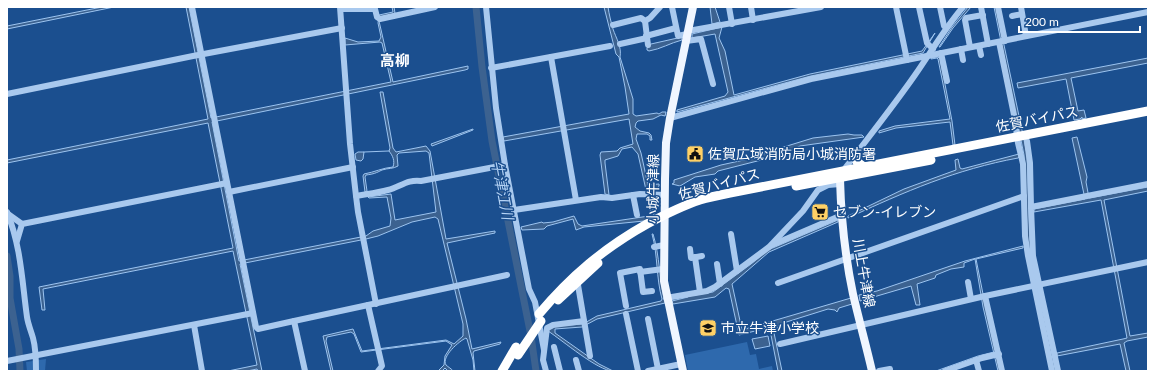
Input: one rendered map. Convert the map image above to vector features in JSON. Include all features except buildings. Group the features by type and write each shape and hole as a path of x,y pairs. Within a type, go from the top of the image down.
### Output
{"highway":[{"name":"佐賀バイパス","path":"502,371 556,293 592,260 628,235 665,218 721,201 841,178 1021,140 1148,111"},
{"name":"佐賀バイパス","path":"841,178 864,167 1148,117"},
{"path":"856,153 857,162 864,167"},
{"name":"佐賀バイパス","path":"540,317 611,252 665,218"},
{"name":"佐賀バイパス","path":"509,371 517,351"}],"main road":[{"name":"小城牛津線","path":"682,368 660,269 659,246 665,218 666,143 693,7"},
{"name":"川上牛津線","path":"841,178 842,215 847,259 853,293 872,371"}],"street":[{"path":"192,7 243,262 250,314 258,329 507,275"},
{"path":"376,304 356,196 346,93 340,8 375,9 379,18 434,7"},
{"path":"486,7 496,108 529,289 535,302 544,350"},
{"path":"645,21 650,18 660,7"},
{"path":"672,7 678,36 701,39 712,84"},
{"path":"729,7 732,24"},
{"path":"751,7 753,20"},
{"path":"687,36 732,24 821,7"},
{"path":"896,7 907,60"},
{"path":"666,298 707,291 720,284 768,247 803,211 818,190 841,178 856,153 892,107 929,55 930,46 919,7"},
{"path":"940,7 944,26 946,27"},
{"path":"930,46 963,7"},
{"path":"981,7 988,44"},
{"path":"998,7 1014,115 1021,140 1030,163 1033,256 1036,285 1052,371"},
{"path":"1021,7 1026,36"},
{"path":"670,118 811,79 1148,12"},
{"path":"1012,16 1022,14"},
{"path":"970,47 964,20 966,18 983,15"},
{"path":"613,25 641,18 645,21"},
{"path":"645,21 648,45"},
{"path":"7,94 202,54 342,28"},
{"path":"620,44 676,28"},
{"path":"491,68 610,46"},
{"path":"979,46 981,56"},
{"path":"961,49 962,60"},
{"path":"941,53 947,82"},
{"path":"550,57 576,200"},
{"path":"1021,140 1025,236 1058,371"},
{"path":"356,196 388,190 408,182 434,179 506,165"},
{"path":"229,192 353,167"},
{"path":"7,213 22,224 227,183"},
{"path":"1031,207 1148,184"},
{"path":"514,210 601,197 612,198 633,195 665,195"},
{"path":"633,195 637,215"},
{"path":"778,283 1024,196"},
{"path":"7,213 17,242 27,319 33,337 36,355 36,371"},
{"path":"768,247 842,215"},
{"path":"17,242 22,224"},
{"path":"731,234 737,271"},
{"path":"690,249 691,258 702,256"},
{"path":"695,257 700,292"},
{"path":"780,344 971,299 1148,262"},
{"path":"717,264 720,284"},
{"path":"626,306 620,273 640,269 643,292 652,291"},
{"path":"640,272 660,269"},
{"path":"968,282 971,299"},
{"path":"576,283 578,285 590,356"},
{"path":"983,297 996,355 1002,371"},
{"path":"368,305 382,366 378,371"},
{"path":"7,361 250,314"},
{"path":"626,314 638,371"},
{"path":"648,318 653,370 682,368"},
{"path":"294,321 305,371"},
{"path":"546,371 544,350 547,328 553,325 584,324"},
{"path":"194,325 202,371"},
{"path":"554,348 560,371"},
{"path":"945,371 962,368 976,360 996,355"},
{"path":"576,360 578,371"},
{"path":"976,360 979,371"},
{"path":"879,371 890,369"}],"shaded area":[{"path":"102,7 114,7 7,29 7,26"},
{"path":"186,7 189,7 211,118 391,82 382,43 345,45 345,38 358,42 379,41 381,37 378,23 379,15 393,12 392,7 394,7 395,13 379,21 393,82 468,66 468,69 465,70 212,122 239,261 366,236 373,231 390,226 391,218 387,197 368,197 391,194 395,220 436,212 429,153 426,151 399,153 397,155 398,166 366,175 367,191 365,192 364,174 393,167 394,165 392,155 389,151 390,148 380,92 383,92 393,148 396,152 426,146 430,151 446,239 495,231 495,233 447,243 472,349 501,342 500,344 474,351 475,371 466,338 455,346 446,358 446,365 453,371 448,371 445,368 442,371 438,371 444,365 445,356 452,345 446,341 361,352 354,334 351,332 327,337 326,341 333,371 331,371 323,336 353,329 362,351 446,340 454,344 463,336 463,324 438,219 435,217 412,222 378,236 366,239 240,264 262,371 258,371 257,369 247,371 228,371 257,365 233,251 43,289 45,310 42,310 39,287 233,248 208,123 7,163 7,160 208,119"},
{"path":"604,7 608,7 619,46 620,57 633,99 633,114 636,116 666,112 665,116 661,115 653,119 638,121 635,127 640,131 651,135 652,140 650,140 650,136 647,134 637,134 636,139 641,153 648,185 659,184 656,190 646,190 638,154 632,147 622,149 618,156 605,160 609,195 605,194 600,155 601,152 617,151 620,148 633,144 629,119 504,141 503,137 629,114 619,57 616,54"},
{"path":"710,7 715,7 720,22 712,24"},
{"path":"968,7 971,7 939,47 952,27"},
{"path":"994,7 996,7 1027,154 1030,239 1056,371 1054,371 1028,252 1024,155"},
{"path":"722,27 719,38 725,51 734,95 810,74 922,51 935,33 923,53 811,76 677,112 677,110 725,96 728,92 715,34 692,38 692,34"},
{"path":"682,37 682,40 653,50 647,50 651,44"},
{"path":"937,57 940,58 955,145 953,145 950,122 896,128 879,133 879,131 895,126 950,119 938,59 931,59"},
{"path":"1148,58 1148,63 1071,78 1078,111 1084,110 1086,118 1082,119 1082,117 1074,120 1066,79 1018,88 1017,83"},
{"path":"473,129 432,146 431,144"},
{"path":"848,134 862,135 864,137 800,146 785,154 718,171 715,174 695,177 680,186 672,184 674,183 674,180 721,165 753,158 813,138"},
{"path":"1077,137 1087,177 1086,182 1089,198 1148,187 1148,191 1104,200 1130,336 1148,333 1148,337 1127,341 1124,343 1130,371 1126,371 1120,344 1057,356 1057,353 1127,338 1101,200 1034,212 1034,209 1085,199 1072,138"},
{"path":"358,152 364,152 363,159 361,161 356,160 355,154"},
{"path":"1019,154 1018,158 974,168 931,182 848,218 848,216 904,189 956,170 955,160 958,159 960,168 962,169"},
{"path":"649,196 654,214 653,217 644,221 584,227 576,230 573,219 547,226 544,229 522,230 521,227 542,222 553,222 574,216 578,224 582,226 649,216 651,214 648,198"},
{"path":"838,220 838,222 769,252 732,284 742,330 851,298 852,304 839,308 837,312 835,310 828,309 780,324 774,333 782,371 778,371 770,330 767,328 739,335 729,289 726,288 715,297 673,304 672,301 689,296 713,292 768,250"},
{"path":"652,234 657,251 665,303 597,319 582,327 555,329 555,333 599,364 613,371 606,370 580,354 548,331 548,329 555,326 583,324 597,316 661,301 662,299"},
{"path":"1023,246 1023,248 976,259 1001,371 998,371 983,307 975,259 964,263 964,267 951,269 936,275 935,278 917,284 920,305 916,305 911,286 860,301 859,295 877,291 965,261"},
{"path":"768,336 770,346 755,349 752,339"},
{"path":"747,342 750,355 756,354 759,369 772,366 773,371 688,371 685,355"},
{"path":"46,359 45,371 27,371 26,362"}],"waterway":[{"name":"牛津江川","path":"476,7 492,141 531,336 536,371"},
{"path":"364,152 389,151"},
{"path":"7,256 10,276 10,298 19,349 20,371"},
{"path":"936,371 994,352"}],"place":[{"name":"佐賀広域消防局小城消防署","path":"695,154"},
{"name":"セブン-イレブン","path":"820,212"},
{"name":"市立牛津小学校","path":"708,328"}],"district":[{"name":"高柳","path":"395,61"}]}
